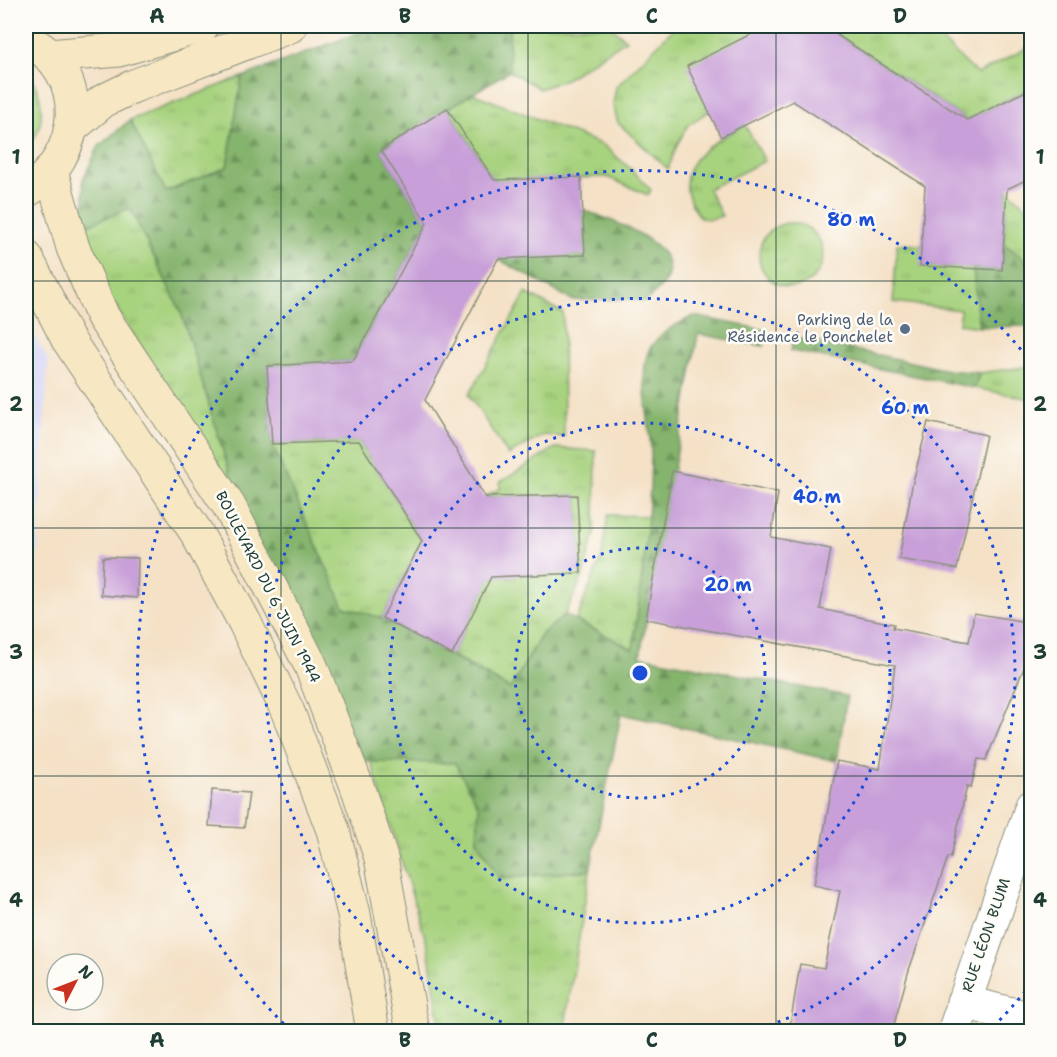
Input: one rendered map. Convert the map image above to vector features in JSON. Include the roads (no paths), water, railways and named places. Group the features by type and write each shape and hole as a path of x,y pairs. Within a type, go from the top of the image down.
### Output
{"main road":[{"path":"37,48 119,50 202,26"},
{"path":"72,127 103,101 135,86 290,26"},
{"path":"26,191 51,171 62,157 72,127 71,98 63,76 37,48"},
{"name":"BOULEVARD DU 6 JUIN 1944","path":"51,171 73,248 103,317 229,506 311,666 358,789 381,858 413,1032"},
{"path":"26,257 67,338 196,532 245,623 288,712 333,830 354,914 373,1032"}],"street":[{"name":"RUE LÉON BLUM","path":"958,1017 1032,806"},
{"path":"958,1017 1032,1019"}],"place":[{"name":"Parking de la Résidence le Ponchelet","path":"905,329"}]}
